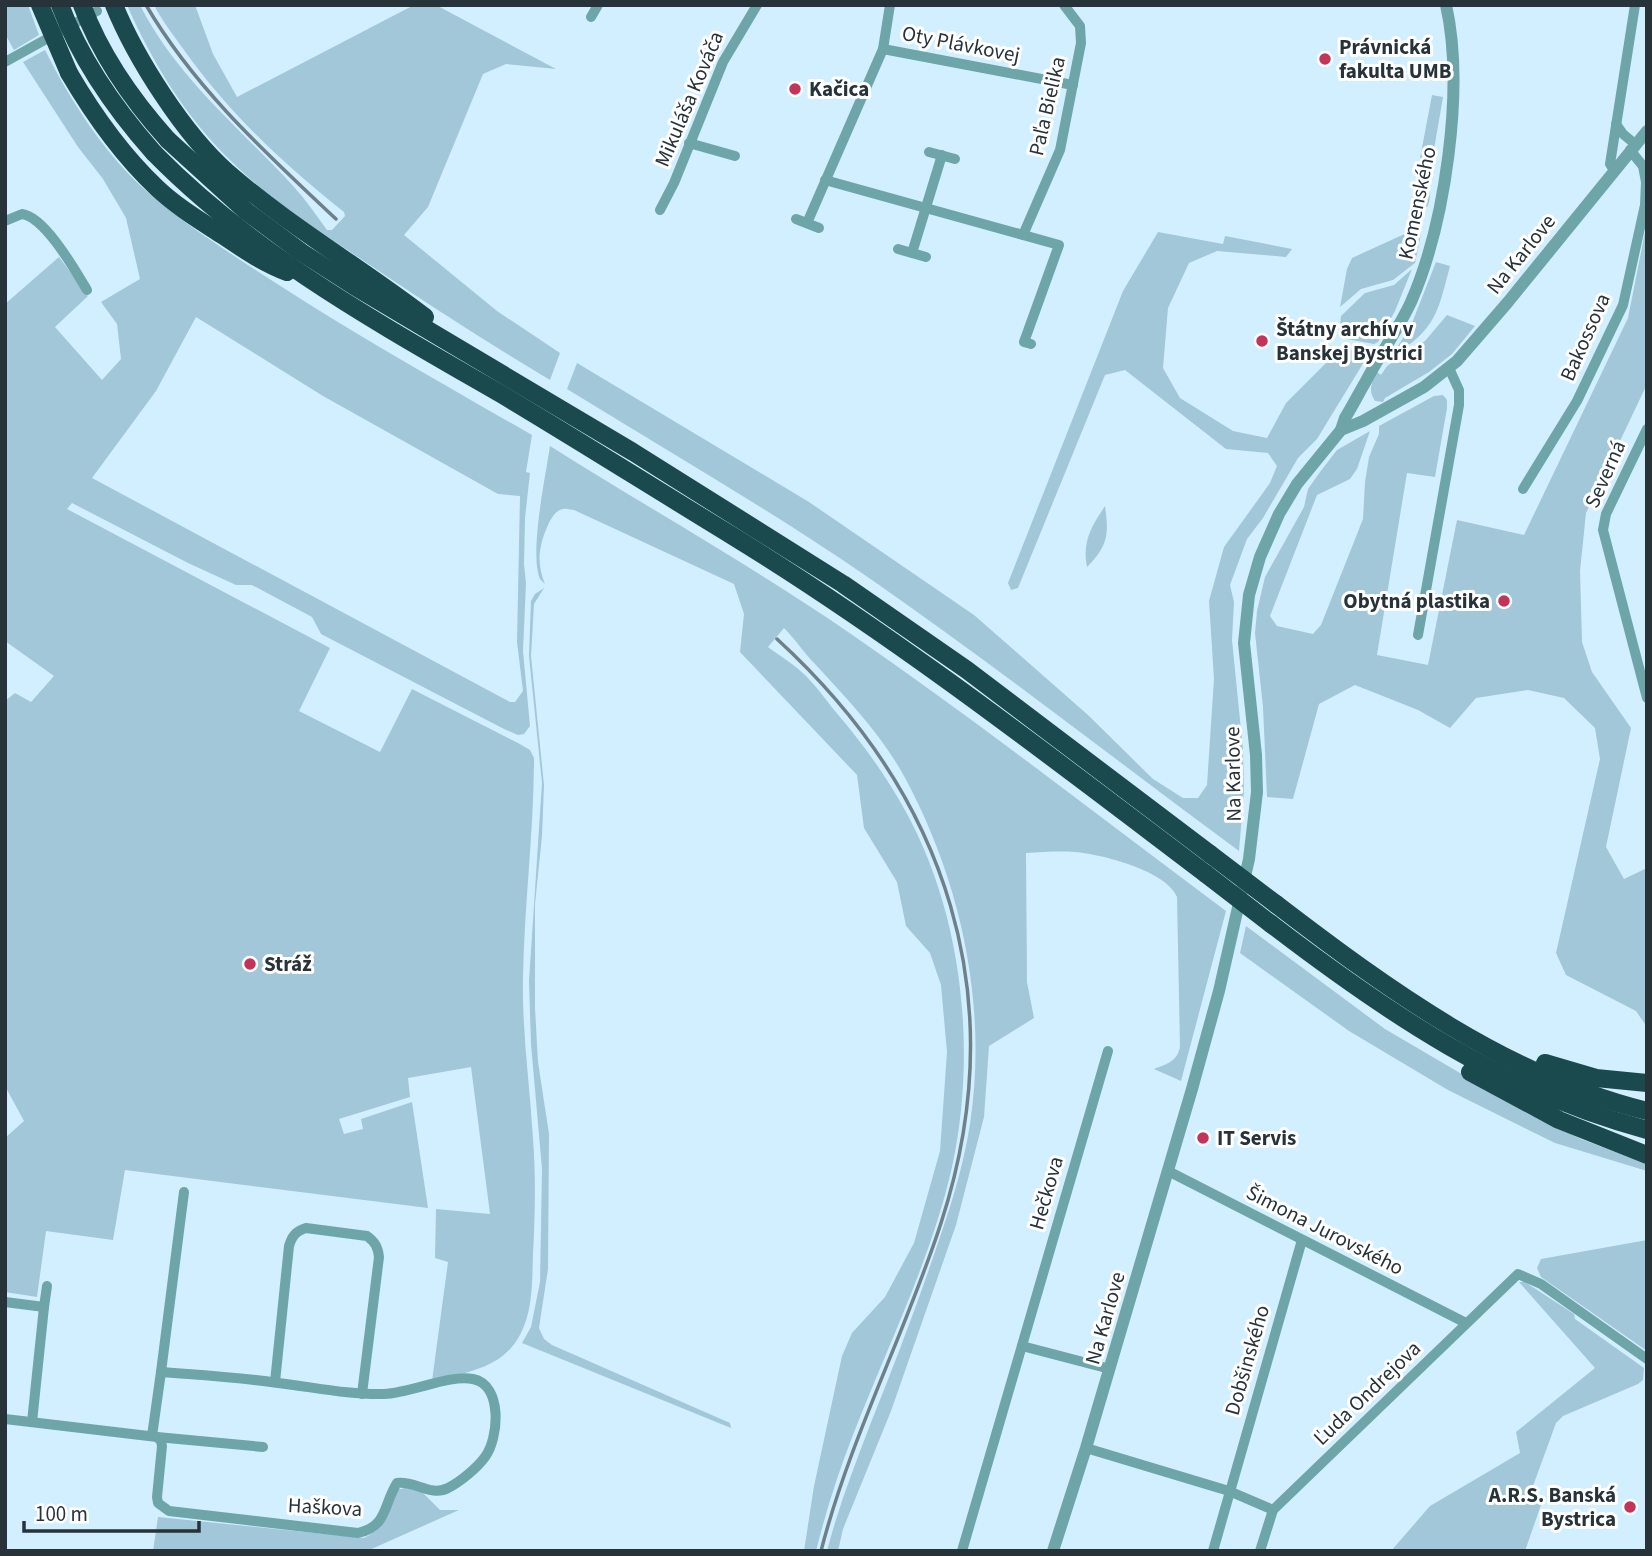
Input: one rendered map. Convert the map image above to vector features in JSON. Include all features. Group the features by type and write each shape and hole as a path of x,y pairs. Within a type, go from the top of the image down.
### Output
{"highway":[{"path":"40,5 69,73 87,103 138,169 185,211 266,264 307,279"},
{"path":"60,5 81,52 100,84 154,153 191,190 307,279 519,405 838,603 962,689 1363,994 1461,1054 1507,1078 1567,1104 1647,1130"},
{"path":"98,7 99,45 116,73 169,140 246,211 301,252 644,459 863,598 967,670 1386,986 1448,1025 1509,1058 1555,1079 1647,1111"},
{"path":"98,7 140,58 179,116 225,170 274,210 374,278 481,361"},
{"path":"1363,994 1387,1021 1465,1069 1559,1120 1647,1155"},
{"path":"1448,1025 1490,1038 1564,1070 1616,1082 1647,1083"}],"street":[{"path":"591,17 598,5"},
{"name":"Mikuláša Kováča","path":"660,210 669,196 723,62 757,5"},
{"name":"Oty Plávkovej","path":"807,223 883,49 890,5"},
{"name":"Paľa Bielika","path":"1023,235 1060,150 1082,35 1077,20 1064,5"},
{"name":"Komenského","path":"1341,430 1345,418 1410,302 1423,268 1434,225 1445,170 1453,101 1454,55 1446,5"},
{"path":"1614,170 1610,164 1613,139 1634,5"},
{"path":"5,62 98,7"},
{"name":"Oty Plávkovej","path":"883,49 1073,85"},
{"name":"Bakossova","path":"1523,489 1577,401 1623,305 1645,205 1646,182 1643,166 1615,124"},
{"name":"Na Karlove","path":"1053,1551 1110,1369 1219,990 1253,833 1257,792 1256,755 1244,643 1249,595 1258,564 1279,514 1297,484 1341,430 1424,387 1449,368 1508,302 1647,131"},
{"name":"Bakossova","path":"1613,139 1615,144 1631,149"},
{"path":"689,143 735,156"},
{"path":"929,152 955,159"},
{"path":"912,253 942,155"},
{"path":"825,180 1059,245 1024,342 1031,344"},
{"path":"5,221 22,214 36,219 87,290"},
{"path":"796,219 819,228"},
{"path":"898,249 926,257"},
{"path":"1418,635 1458,405 1459,390 1449,368"},
{"path":"1359,395 1373,415"},
{"name":"Severná","path":"1647,429 1606,514 1603,530 1647,698"},
{"name":"Hečkova","path":"962,1551 1108,1051"},
{"name":"Šimona Jurovského","path":"1167,1171 1466,1323"},
{"name":"Haškova","path":"161,1371 362,1394 408,1391 463,1378 481,1381 491,1394 497,1425 484,1459 445,1489 427,1489 405,1482 397,1483 377,1525 358,1533 169,1511 163,1508 157,1497 162,1446 161,1441 154,1437 161,1371 184,1192"},
{"path":"275,1382 292,1237 306,1228 367,1236 378,1248 379,1257 362,1394"},
{"name":"Dobšinského","path":"1213,1551 1302,1240"},
{"name":"Ľuda Ondrejova","path":"1260,1551 1273,1510 1518,1273 1541,1284 1647,1359"},
{"path":"32,1422 47,1286"},
{"path":"5,1302 44,1307"},
{"path":"1022,1346 1110,1369"},
{"path":"5,1419 263,1447"},
{"path":"1086,1448 1229,1492 1273,1510"}],"shaded area":[{"path":"5,5 28,5 39,35 14,50 5,34"},
{"path":"127,5 140,5 172,56 191,79 294,187 327,230 332,230 345,216 344,212 278,156 238,116 201,73 154,5 195,5 213,54 237,97 414,5 436,5 556,69 506,64 483,74 428,207 404,235 497,311 560,353 550,380 336,242 289,210 244,173 184,107 147,47"},
{"path":"45,50 76,106 114,157 143,188 188,224 333,319 532,435 526,472 530,473 525,518 523,651 530,726 524,734 518,735 321,634 312,617 252,585 236,585 72,503 67,509 330,648 299,711 380,752 412,689 518,743 530,750 534,758 523,980 535,1168 531,1295 525,1324 513,1345 494,1362 483,1367 432,1381 448,1262 435,1258 436,1209 490,1214 471,1067 408,1078 410,1097 339,1119 344,1134 363,1129 361,1119 412,1102 428,1208 125,1170 113,1240 46,1231 37,1297 5,1292 5,1138 24,1121 5,1086 5,701 15,693 31,702 54,676 5,641 5,304 59,257 88,296 55,327 102,380 121,359 117,324 101,302 140,279 126,218 103,179 78,147 23,62","holes":["196,317 323,396 498,494 520,496 517,642 523,691 515,702 510,702 92,478 156,391"]},
{"path":"1432,95 1443,97 1428,184 1430,197 1428,206 1420,211 1411,206"},
{"path":"1647,222 1647,384 1586,513 1580,571 1582,642 1592,672 1631,728 1606,847 1624,879 1647,868 1647,1027 1636,1011 1566,975 1556,953 1600,759 1595,728 1564,698 1528,690 1476,698 1450,728 1418,710 1355,685 1319,704 1293,799 1267,797 1263,707 1255,633 1265,577 1304,507 1308,489 1337,450 1370,431 1357,469 1350,479 1317,495 1270,616 1277,626 1313,634 1321,625 1363,519 1369,457 1379,434 1379,426 1434,396 1443,395 1447,400 1447,408 1435,477 1407,473 1377,655 1428,665 1457,520 1524,535 1628,318"},
{"path":"1411,231 1421,234 1415,263 1393,280 1361,289 1340,307 1347,269 1352,258"},
{"path":"1158,232 1223,244 1225,236 1292,249 1286,257 1217,251 1189,263 1168,308 1163,368 1180,398 1233,431 1267,438 1286,403 1339,348 1358,351 1367,357 1317,439 1298,458 1263,518 1247,539 1230,585 1234,602 1232,640 1243,750 1244,791 1239,851 1011,680 872,580 759,506 567,389 577,363 809,502 974,615 1088,715 1153,779 1183,798 1198,798 1207,785 1214,679 1209,601 1224,547 1270,483 1277,466 1268,453 1226,449 1125,370 1105,375 1018,588 1011,590 1008,583 1123,291"},
{"path":"1436,262 1450,266 1438,308 1427,328 1407,347 1392,356 1412,323"},
{"path":"1412,269 1395,311 1378,342 1374,344 1341,338 1341,316 1365,293 1394,285"},
{"path":"1447,315 1475,326 1452,354 1429,372 1385,398 1383,402 1375,401 1371,387 1377,372 1381,375 1387,366 1425,341"},
{"path":"550,446 740,562 899,667 1226,911 1181,1081 1154,1069 1174,1059 1180,1046 1177,897 1171,888 1147,872 1100,856 1069,852 1026,853 1027,982 1034,1018 989,1046 984,1117 956,1225 891,1411 843,1529 838,1551 827,1551 836,1519 932,1261 954,1195 968,1138 975,1079 975,1034 972,989 955,901 924,816 895,761 863,717 784,628 768,647 806,676 856,736 898,798 920,839 950,930 959,978 963,1026 964,1074 960,1121 943,1202 907,1303 842,1464 816,1551 804,1551 814,1486 842,1356 852,1333 885,1297 914,1243 940,1151 947,1052 941,985 930,953 906,926 897,882 864,828 857,775 740,652 744,614 734,584 574,510 566,509 554,515 545,532 540,561 545,584 540,579 537,567 537,533"},
{"path":"1105,506 1107,532 1103,546 1087,567 1089,535"},
{"path":"544,588 534,604 531,656 544,785 535,904 535,1008 538,1062 549,1134 548,1269 539,1328 544,1339 552,1345 730,1423 731,1428 522,1343 531,1327 540,1282 542,1169 531,1044 529,981 542,783 529,656 531,601 535,594"},
{"path":"1246,926 1385,1029 1530,1114 1581,1139 1647,1164 1647,1171 1555,1143 1448,1090 1349,1031 1240,953"},
{"path":"1647,1240 1647,1351 1541,1277 1537,1268 1541,1259"},
{"path":"1519,1282 1525,1282 1574,1314 1575,1319 1644,1368 1643,1380 1563,1416 1556,1423 1533,1486 1541,1505 1525,1551 1391,1551 1430,1506 1520,1453 1516,1432 1595,1368"},
{"path":"408,1487 422,1492 440,1510 459,1510 367,1551 153,1551 158,1517 364,1538 382,1524 397,1490"}],"railway":[{"path":"146,5 165,36 209,92 233,119 336,219"},
{"path":"777,639 836,700 885,765 923,834 950,906 966,981 970,1059 962,1140 941,1223 862,1427 821,1551"}],"place":[{"name":"Právnická fakulta UMB","path":"1325,59"},
{"name":"Kačica","path":"795,89"},
{"name":"Štátny archív v Banskej Bystrici","path":"1262,341"},
{"name":"Obytná plastika","path":"1504,601"},
{"name":"Stráž","path":"250,964"},
{"name":"IT Servis","path":"1203,1138"},
{"name":"A.R.S. Banská Bystrica","path":"1630,1507"}]}
